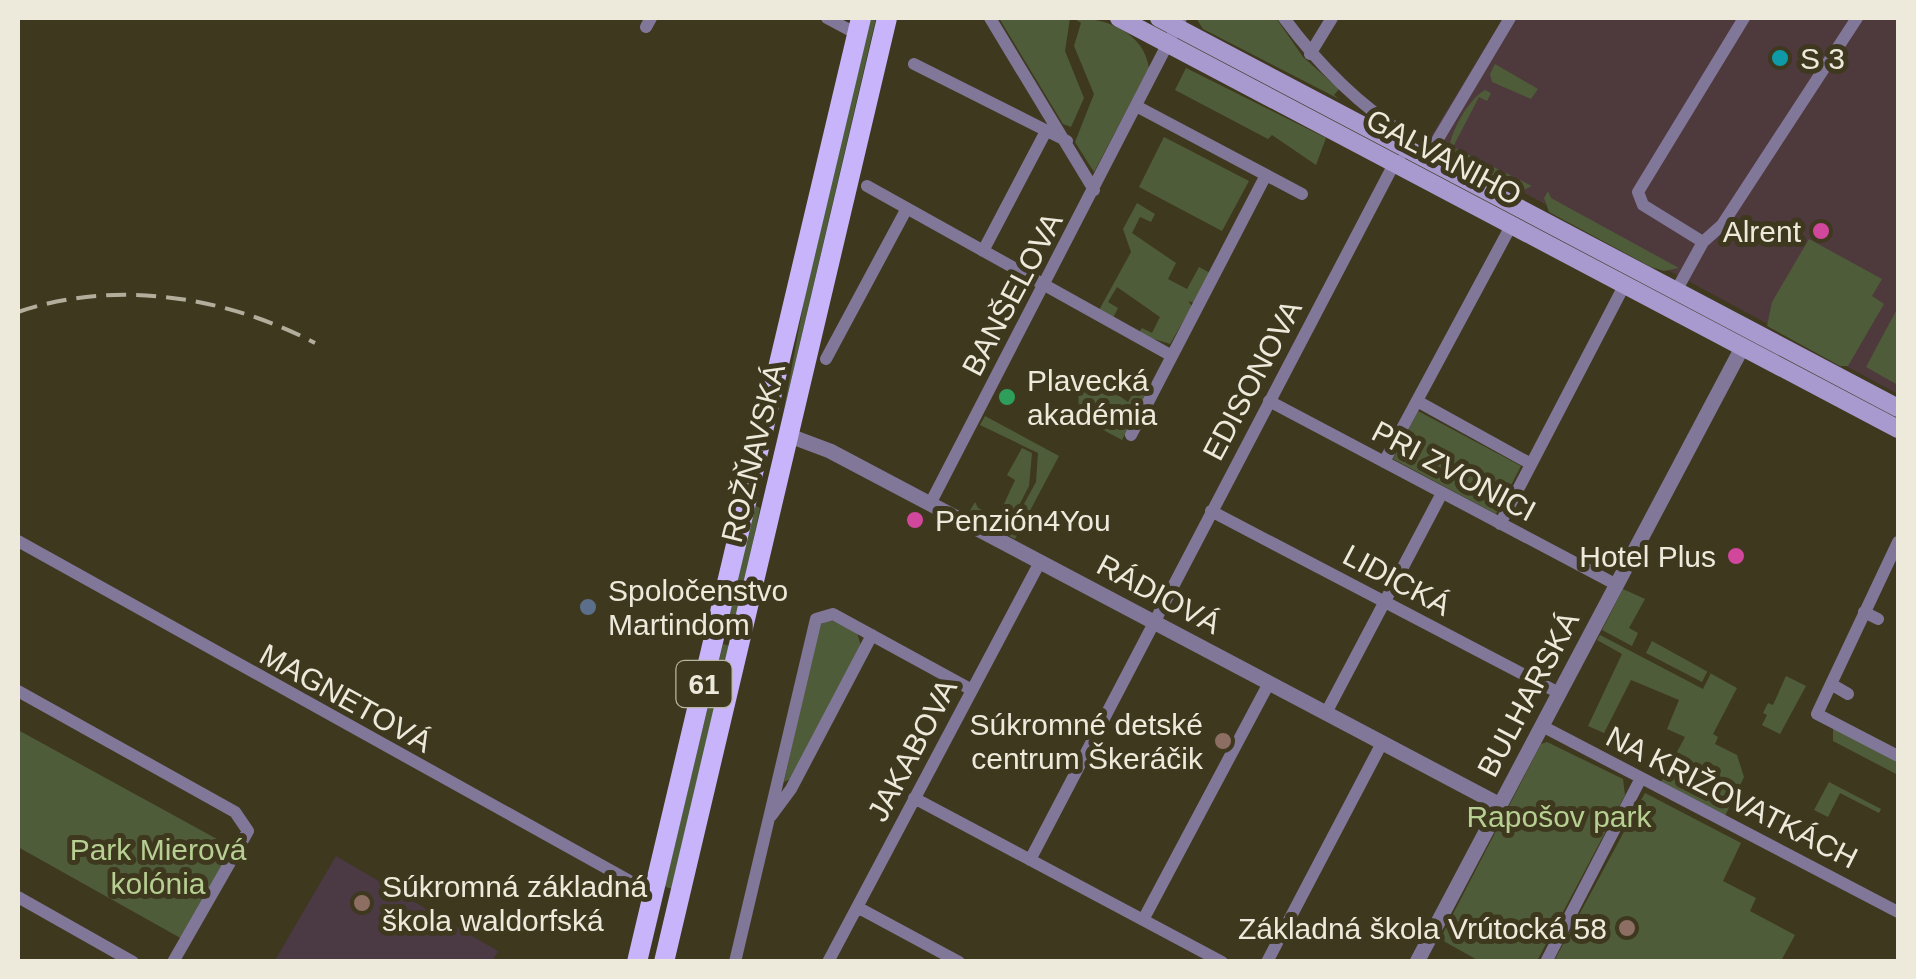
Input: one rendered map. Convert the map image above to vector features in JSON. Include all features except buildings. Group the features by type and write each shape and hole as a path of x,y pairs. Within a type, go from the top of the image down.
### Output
{"main road":[{"name":"ROŽŇAVSKÁ","path":"664,962 887,18"},
{"name":"GALVANIHO","path":"1118,18 1176,29 1898,408"},
{"name":"GALVANIHO","path":"1159,18 1395,162 1898,428"},
{"name":"ROŽŇAVSKÁ","path":"638,962 859,26"},
{"path":"1743,346 1763,336"},
{"path":"770,508 764,486 754,474 790,436 778,413 780,373"},
{"path":"654,894 678,902"}],"street":[{"path":"827,18 859,26"},
{"path":"990,18 1094,190"},
{"name":"GALVANIHO","path":"1284,18 1310,54 1368,112 1405,134"},
{"path":"1310,54 1332,18"},
{"path":"1395,162 1426,159 1510,18"},
{"path":"1703,242 1643,205 1638,192 1744,18"},
{"path":"1676,291 1703,242 1710,239 1742,193 1853,23"},
{"name":"BANŠELOVA","path":"930,504 1176,29"},
{"path":"914,64 1045,133 1067,140"},
{"path":"1138,106 1302,194"},
{"path":"983,252 1045,133"},
{"name":"EDISONOVA","path":"1030,860 1395,162"},
{"path":"1131,435 1266,175"},
{"path":"867,186 1172,356"},
{"path":"826,359 906,210"},
{"path":"1384,462 1512,224"},
{"path":"1500,524 1625,284"},
{"name":"BULHARSKÁ","path":"1418,962 1743,346"},
{"path":"1417,401 1532,464"},
{"name":"PRI ZVONICI","path":"1269,402 1616,585"},
{"name":"RÁDIOVÁ","path":"790,436 806,440 930,504 1500,805"},
{"path":"1326,713 1442,492"},
{"name":"LIDICKÁ","path":"1211,511 1559,694"},
{"name":"MAGNETOVÁ","path":"18,540 654,894"},
{"path":"1898,542 1817,714 1898,756"},
{"name":"JAKABOVA","path":"828,962 1040,562"},
{"path":"1864,612 1878,619"},
{"path":"735,962 811,626 816,618 833,614 972,690"},
{"path":"717,631 739,639"},
{"path":"768,820 791,789 872,635"},
{"path":"1144,920 1269,683"},
{"path":"1831,684 1848,694"},
{"path":"18,692 235,812 248,832 173,962"},
{"name":"NA KRIŽOVATKÁCH","path":"1542,726 1898,912"},
{"path":"1267,962 1382,743"},
{"path":"1546,962 1641,778"},
{"path":"914,798 1144,920 1198,956 1222,962"},
{"path":"18,897 133,962"},
{"path":"857,907 959,962"}],"shaded area":[{"path":"1503,18 1898,18 1898,394 1428,141"},
{"name":"Súkromná základná škola waldorfská","path":"336,856 498,951 492,962 274,962"}],"green space":[{"path":"869,18 876,18 783,415 806,290"},
{"path":"999,18 1070,18 1065,51 1084,98 1071,127 1063,124"},
{"path":"1073,18 1098,20 1121,29 1140,45 1149,68 1094,172 1075,142 1094,94 1074,46 1081,23"},
{"path":"1196,18 1276,18 1303,57 1339,89 1334,95 1339,99 1203,29"},
{"path":"1495,64 1538,89 1531,99 1492,82 1490,74"},
{"path":"1186,68 1326,138 1316,165 1272,135 1268,139 1175,90"},
{"path":"1485,90 1491,93 1487,101 1479,97 1453,147 1532,186 1519,192 1449,157 1460,120 1472,102"},
{"path":"1164,137 1249,181 1222,231 1139,187"},
{"path":"1548,191 1551,198 1679,268 1664,271 1651,267 1549,212 1544,198"},
{"path":"1137,203 1155,214 1151,222 1140,217 1132,233 1176,263 1168,279 1187,289 1199,267 1210,273 1194,303 1188,301 1192,306 1170,344 1138,334 1142,328 1152,333 1160,317 1117,287 1108,302 1118,308 1112,320 1098,312 1131,252 1123,229"},
{"path":"1809,239 1882,279 1872,296 1884,304 1848,366 1840,366 1767,326 1772,302"},
{"path":"1898,310 1898,385 1866,367"},
{"path":"1084,371 1128,402 1137,386 1126,380 1130,374 1151,383 1122,440 1079,417 1078,381"},
{"path":"1418,411 1521,466 1496,514 1393,459"},
{"path":"985,416 1059,456 1015,539 968,514 975,502 978,508 1012,526 1036,482 1038,453 980,425"},
{"path":"1022,448 1032,453 1029,486 1011,521 999,515 1015,480 1007,475"},
{"path":"754,505 760,508 735,628 730,628 726,622"},
{"path":"1623,589 1645,599 1629,628 1638,633 1632,646 1602,630"},
{"path":"831,620 857,633 861,646 792,778 784,782 819,625"},
{"path":"1600,635 1703,689 1711,673 1737,688 1713,734 1718,737 1715,744 1737,755 1744,777 1725,816 1661,782 1685,737 1667,729 1679,700 1631,680 1604,733 1588,726 1622,654 1597,640"},
{"path":"1652,641 1709,672 1702,682 1646,653"},
{"path":"723,644 730,646 672,888 668,888 665,886"},
{"path":"1786,676 1806,686 1780,734 1762,725 1767,715 1763,713 1768,703 1773,705"},
{"path":"1833,726 1898,761 1898,775 1833,741"},
{"name":"Park Mierová kolónia","path":"18,730 237,850 184,940 18,847"},
{"name":"Rapošov park","path":"1547,742 1623,779 1625,795 1537,961 1479,961 1440,939 1541,744"},
{"path":"1829,782 1881,809 1879,813 1840,793 1828,817 1814,810"},
{"path":"1645,793 1741,843 1723,881 1756,898 1750,911 1795,935 1781,961 1554,961"}],"railway":[{"path":"18,312 92,296 169,298 245,314 315,343"}],"place":[{"name":"S 3","path":"1780,58"},
{"name":"Alrent","path":"1821,231"},
{"name":"Plavecká akadémia","path":"1007,397"},
{"name":"Penzión4You","path":"915,520"},
{"name":"Hotel Plus","path":"1736,556"},
{"name":"Spoločenstvo Martindom","path":"588,607"},
{"name":"Súkromné detské centrum Škeráčik","path":"1223,741"},
{"name":"Súkromná základná škola waldorfská","path":"362,903"},
{"name":"Základná škola Vrútocká 58","path":"1627,928"}]}
